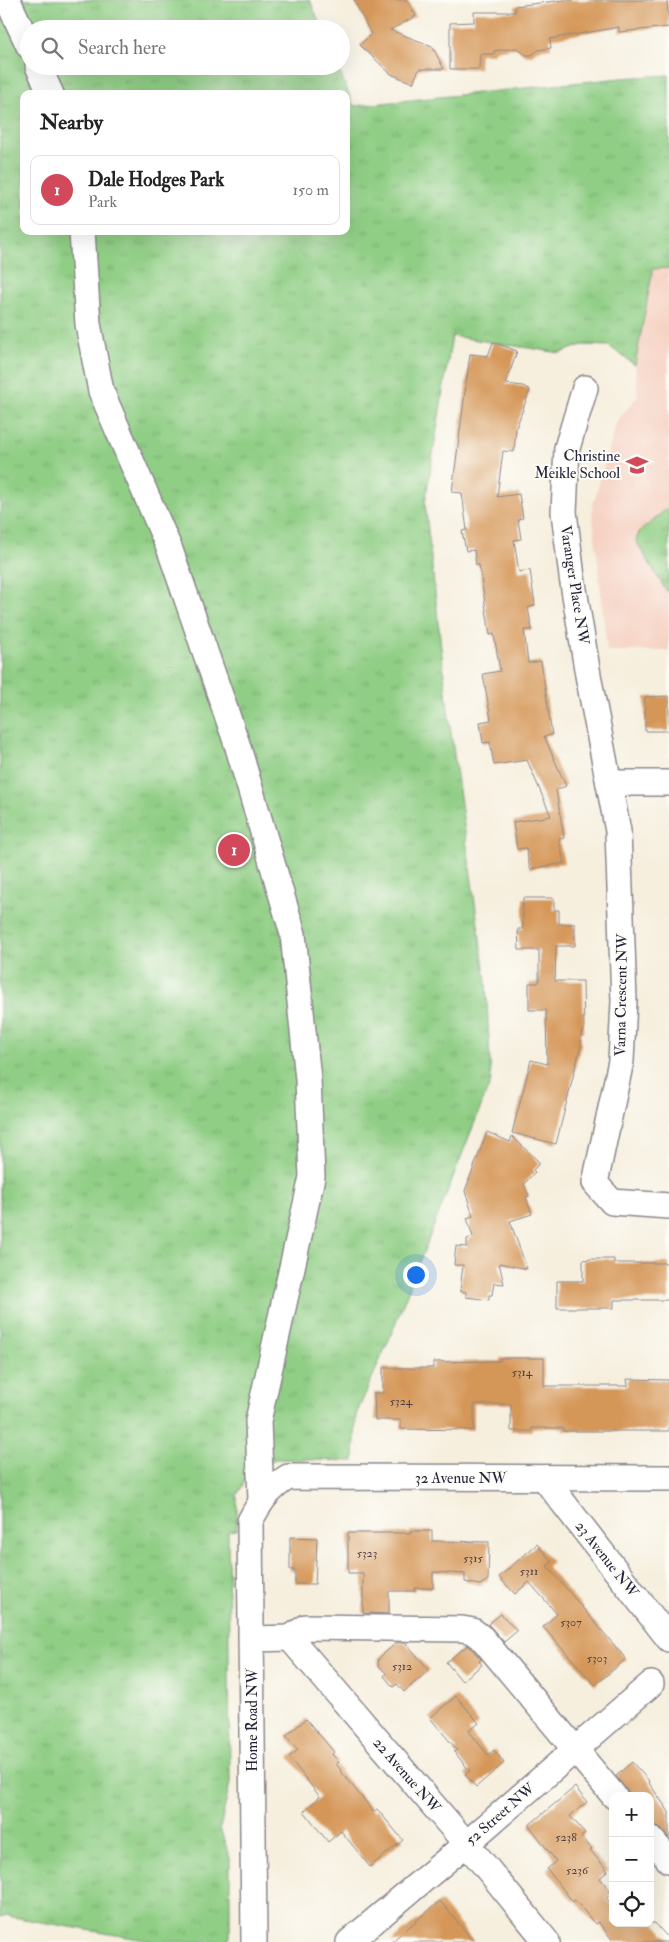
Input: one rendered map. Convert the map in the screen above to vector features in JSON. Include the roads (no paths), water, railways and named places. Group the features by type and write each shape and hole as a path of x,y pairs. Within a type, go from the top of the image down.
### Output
{"street":[{"path":"6,0 20,27"},
{"path":"42,75 49,90"},
{"path":"82,235 88,324 101,391 170,550 237,744 293,934 308,1079 312,1177 258,1421 261,1500"},
{"name":"Varanger Place NW","path":"585,388 567,448 564,512 575,595 609,783"},
{"path":"609,783 669,783"},
{"name":"Varna Crescent NW","path":"609,783 618,831 624,1001 621,1061 596,1183 612,1202 669,1206"},
{"name":"32 Avenue NW","path":"261,1500 274,1486 288,1477 669,1478"},
{"name":"23 Avenue NW","path":"544,1478 669,1639"},
{"name":"Home Road NW","path":"254,1942 250,1521 261,1500"},
{"path":"252,1638 290,1638 306,1627 403,1627 473,1631 482,1638 611,1792"},
{"name":"22 Avenue NW","path":"290,1638 547,1942"},
{"name":"52 Street NW","path":"353,1940 651,1684"},
{"path":"654,1843 669,1860"}],"place":[{"name":"Christine Meikle School","path":"637,465"},
{"name":"Dale Hodges Park","path":"234,850"}]}
